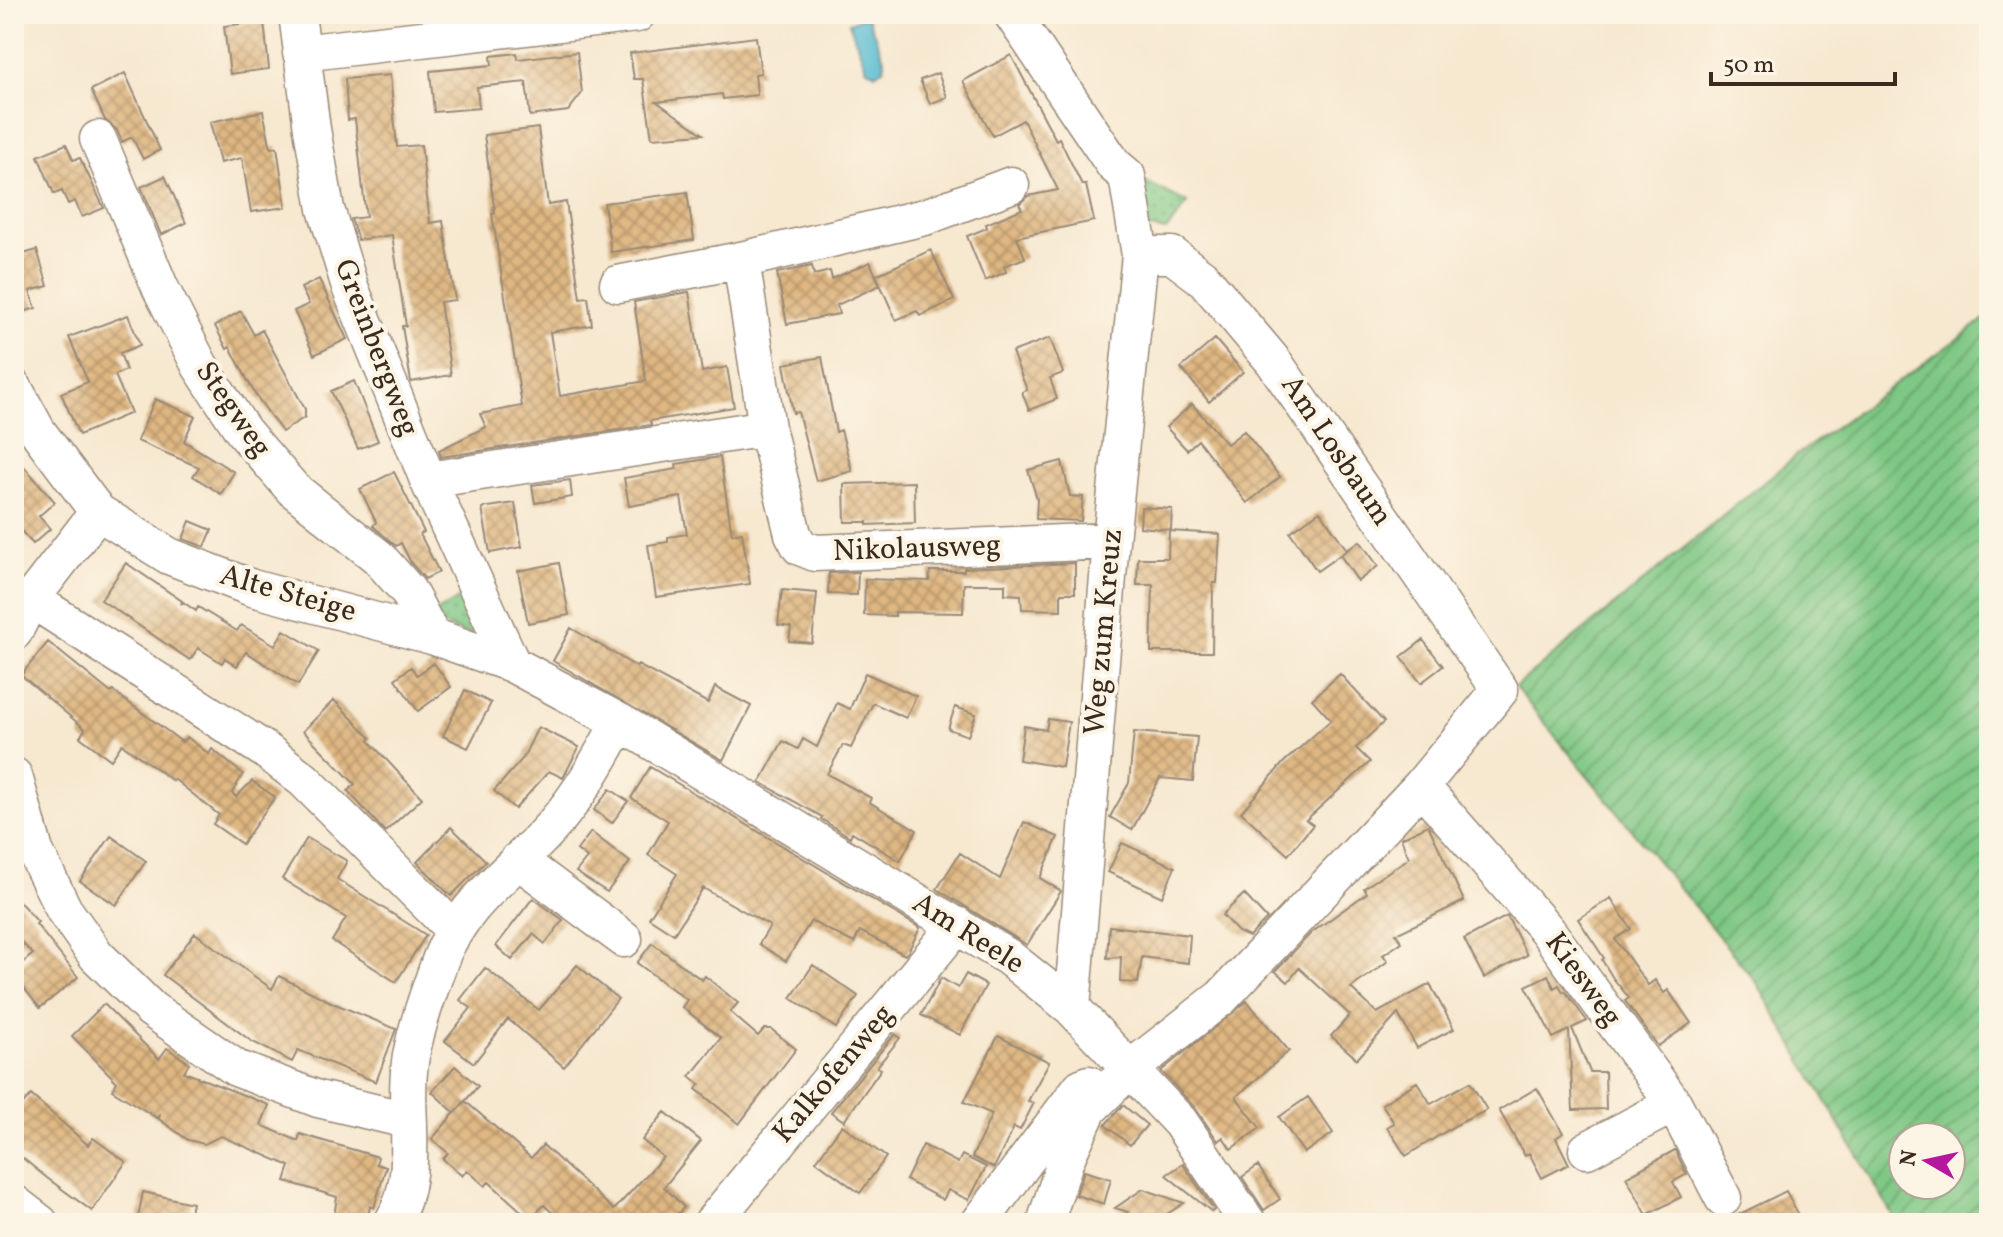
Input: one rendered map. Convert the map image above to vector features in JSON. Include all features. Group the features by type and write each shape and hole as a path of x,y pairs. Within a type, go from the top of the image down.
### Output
{"street":[{"name":"Greinbergweg","path":"297,14 326,209 350,287 428,480 512,664"},
{"path":"301,53 637,14"},
{"name":"Weg zum Kreuz","path":"1012,14 1114,165 1127,176 1140,255 1111,541 1072,1008"},
{"name":"Stegweg","path":"98,139 160,287 200,366 243,431 293,489 378,557 408,591 432,636"},
{"path":"618,284 741,260 925,217 1011,185"},
{"name":"Am Losbaum","path":"1140,255 1172,255 1204,279 1274,362 1500,690 1421,786"},
{"name":"Nikolausweg","path":"741,260 767,428 793,534 800,547 815,553 1111,541"},
{"name":"Alte Steige","path":"14,388 38,432 98,512 169,556 252,588 432,636 512,664 620,722"},
{"path":"428,480 767,428"},
{"path":"14,632 31,599 98,512"},
{"path":"31,599 265,750 304,780 455,931"},
{"path":"392,1223 401,1208 410,1158 407,1120 411,1057 442,955 455,931 477,903 577,795 620,722"},
{"name":"Am Reele","path":"620,722 1008,957 1072,1008 1180,1122 1248,1223"},
{"path":"14,776 35,851 64,910 96,955 151,1009 236,1068 318,1099 407,1120"},
{"path":"1045,1223 1066,1159 1089,1109 1130,1069 1222,997 1421,786"},
{"name":"Kiesweg","path":"1421,786 1546,929 1674,1104 1723,1198"},
{"path":"518,860 624,939"},
{"name":"Kalkofenweg","path":"712,1223 957,925"},
{"path":"979,1223 1081,1087 1130,1069"},
{"path":"1587,1150 1674,1104"},
{"path":"14,1203 40,1223"}],"green space":[{"path":"1142,180 1188,203 1166,231 1142,227"},
{"path":"1989,316 1989,1223 1897,1223 1757,983 1515,687 1797,455"},
{"path":"468,593 489,642 432,621 439,611"}],"water":[{"path":"867,16 885,61 884,68 876,73 867,69 849,23"}],"building":[{"path":"264,21 269,69 230,74 224,26"},
{"path":"756,37 761,73 755,74 757,95 723,99 722,94 657,102 703,134 652,138 643,79 634,79 630,53"},
{"path":"577,52 582,93 568,111 530,116 526,82 477,87 479,108 434,112 430,71 492,65 491,56 517,53 518,59"},
{"path":"1011,55 1056,140 1059,138 1082,185 1086,185 1094,221 1017,237 1025,258 1004,266 1006,272 985,281 967,236 1022,209 1019,204 1028,196 1058,190 1023,120 993,136 963,81"},
{"path":"125,73 160,150 143,159 132,137 122,142 117,130 105,120 91,90"},
{"path":"938,73 947,97 930,104 920,80"},
{"path":"390,75 397,147 421,145 430,223 443,221 455,300 440,302 451,375 411,382 392,235 358,240 351,219 366,217 355,119 348,120 345,79"},
{"path":"263,111 271,148 277,147 286,207 251,212 242,158 220,163 210,122"},
{"path":"538,128 548,205 566,202 580,298 588,297 592,325 550,332 560,396 646,381 634,302 689,292 702,372 727,367 734,407 650,421 651,425 441,457 439,450 486,427 480,414 522,406 492,214 495,213 484,135"},
{"path":"66,144 73,160 80,158 104,208 82,217 75,201 68,204 62,191 54,194 38,156"},
{"path":"165,176 186,223 161,235 141,187"},
{"path":"687,192 694,240 611,252 604,203"},
{"path":"37,250 48,286 30,291 36,308 14,315 14,254"},
{"path":"931,250 954,300 920,316 917,311 896,320 876,275"},
{"path":"870,262 880,285 837,305 839,314 787,324 777,273 812,266 814,275 830,271 832,279"},
{"path":"319,279 347,339 314,355 294,311 309,304 301,288"},
{"path":"241,311 254,335 262,330 305,409 305,417 282,432 255,394 215,326"},
{"path":"128,315 140,345 120,353 126,370 115,375 131,413 79,435 61,393 88,382 69,337"},
{"path":"1050,338 1063,373 1050,378 1057,399 1029,410 1022,392 1027,390 1012,352"},
{"path":"1215,339 1243,372 1209,402 1181,368"},
{"path":"822,357 836,432 841,430 852,471 816,481 798,412 793,413 784,364"},
{"path":"354,381 378,441 358,449 331,391"},
{"path":"155,399 195,416 184,441 234,472 221,494 193,476 199,467 137,441"},
{"path":"1192,404 1227,444 1244,431 1280,477 1247,503 1198,440 1187,450 1166,427"},
{"path":"14,455 55,502 39,516 50,529 33,544 14,523"},
{"path":"720,457 732,534 742,532 750,584 656,597 648,545 668,542 668,537 687,534 681,497 629,506 624,478 677,469 676,464"},
{"path":"1062,461 1070,496 1083,497 1081,521 1036,519 1037,499 1028,470"},
{"path":"394,472 424,532 420,534 439,572 425,579 411,563 401,543 396,546 373,526 376,522 360,489"},
{"path":"570,480 572,497 535,503 532,485"},
{"path":"914,482 915,523 867,525 867,522 845,522 844,484"},
{"path":"515,503 522,547 490,553 482,508"},
{"path":"1141,507 1172,509 1171,530 1140,527"},
{"path":"1320,511 1347,550 1317,571 1290,532"},
{"path":"190,521 212,530 205,547 183,539"},
{"path":"1169,531 1220,534 1217,583 1213,583 1212,652 1151,652 1153,585 1137,585 1138,558 1168,558"},
{"path":"1360,541 1378,566 1358,581 1340,555"},
{"path":"126,563 182,601 181,604 183,602 196,611 198,607 237,631 241,625 275,645 284,630 319,651 298,685 246,652 237,666 225,658 222,663 198,648 190,660 101,600"},
{"path":"559,563 569,615 528,623 518,571"},
{"path":"1075,563 1075,593 1061,593 1061,610 1022,609 1021,595 1005,594 1005,584 964,584 963,613 864,615 865,579 929,581 930,571"},
{"path":"858,572 857,595 828,594 829,573"},
{"path":"782,590 817,593 812,643 789,641 791,627 778,625"},
{"path":"571,628 637,667 708,703 715,687 751,706 723,760 553,661"},
{"path":"1423,640 1443,666 1421,683 1401,657"},
{"path":"48,642 111,693 113,691 182,742 187,737 209,754 212,749 243,774 232,793 236,797 252,781 275,797 242,844 213,824 219,815 174,779 122,744 111,760 80,737 85,729 21,675"},
{"path":"434,663 451,687 418,711 395,679 411,667 417,675"},
{"path":"865,673 916,696 906,718 873,703 851,748 843,745 827,774 871,798 869,802 917,830 900,861 852,832 850,837 822,817 760,782 783,741 798,749 803,739 817,747 837,703 850,709"},
{"path":"1340,674 1384,722 1356,748 1370,762 1306,820 1313,825 1288,855 1241,812 1284,762 1331,720 1312,699"},
{"path":"465,690 491,703 468,748 443,736"},
{"path":"334,700 422,798 385,832 348,791 355,784 303,731"},
{"path":"955,707 976,714 968,736 948,729"},
{"path":"1048,719 1069,722 1062,767 1019,760 1024,726 1046,730"},
{"path":"538,727 579,747 563,778 549,771 515,809 494,791 523,758"},
{"path":"1134,732 1197,737 1193,781 1160,778 1132,830 1110,817 1129,783"},
{"path":"650,767 920,928 908,952 905,955 860,931 854,943 811,921 786,961 759,944 770,926 703,888 674,934 649,918 677,874 648,855 668,821 631,798"},
{"path":"610,789 628,801 612,823 594,810"},
{"path":"1024,822 1058,837 1040,878 1061,891 1027,945 937,889 960,853 1000,879"},
{"path":"1428,825 1464,901 1396,934 1402,942 1383,955 1388,961 1351,988 1377,1013 1430,984 1454,1029 1417,1048 1398,1014 1357,1059 1331,1036 1350,1015 1299,968 1288,982 1275,971 1311,933 1367,893 1364,888 1409,858 1401,838"},
{"path":"451,827 486,861 451,896 417,862"},
{"path":"591,832 630,862 607,892 576,872 587,858 577,850"},
{"path":"111,836 146,861 116,905 80,881"},
{"path":"307,838 347,861 337,879 426,935 396,982 332,941 346,918 282,879"},
{"path":"1122,843 1175,867 1162,897 1108,872"},
{"path":"1244,894 1267,919 1249,937 1238,932 1222,915"},
{"path":"14,896 38,922 36,924 78,977 40,1008 14,976 14,970 33,954 19,940 14,945"},
{"path":"533,898 563,920 545,944 533,934 512,960 496,946"},
{"path":"1611,898 1631,929 1615,939 1648,985 1655,980 1664,993 1668,990 1691,1023 1658,1046 1625,1001 1629,998 1613,978 1602,960 1604,958 1578,919"},
{"path":"1507,916 1527,955 1484,978 1464,939"},
{"path":"1109,926 1190,935 1188,963 1142,957 1138,983 1120,982 1121,957 1107,958"},
{"path":"195,933 272,989 279,976 396,1029 376,1082 298,1050 292,1062 251,1041 163,975"},
{"path":"652,943 702,980 705,976 738,1003 730,1012 758,1036 764,1029 771,1029 796,1049 739,1124 696,1089 700,1084 690,1076 721,1038 682,1007 687,1000 637,963"},
{"path":"577,965 618,999 564,1067 508,1019 474,1063 445,1041 471,1008 460,1000 485,968 539,1010"},
{"path":"813,965 858,996 836,1028 791,998"},
{"path":"966,974 986,985 960,1035 921,1015 941,978 958,988"},
{"path":"1548,975 1554,988 1559,985 1565,991 1587,1021 1572,1028 1590,1072 1605,1072 1606,1109 1573,1110 1569,1030 1553,1038 1526,986"},
{"path":"1247,1001 1289,1051 1236,1097 1260,1128 1231,1149 1223,1137 1218,1141 1195,1108 1161,1071"},
{"path":"104,1004 159,1059 167,1048 189,1063 184,1072 269,1105 261,1125 298,1141 300,1134 378,1157 376,1164 386,1167 374,1208 370,1206 367,1223 333,1223 337,1197 285,1181 290,1166 221,1136 204,1144 188,1140 159,1119 160,1113 157,1118 112,1090 117,1082 72,1036"},
{"path":"895,1034 900,1038 877,1067 881,1069 844,1121 831,1112"},
{"path":"998,1036 1049,1062 1028,1101 1034,1103 1020,1130 1014,1127 994,1168 972,1157 992,1114 964,1102"},
{"path":"455,1066 478,1086 455,1113 432,1092"},
{"path":"1417,1082 1431,1104 1470,1082 1487,1110 1406,1156 1387,1127 1394,1123 1382,1104"},
{"path":"1537,1088 1563,1133 1556,1138 1569,1164 1542,1178 1529,1153 1525,1156 1499,1110"},
{"path":"31,1095 88,1145 93,1138 126,1162 92,1211 14,1151 14,1114"},
{"path":"1308,1097 1333,1133 1304,1153 1279,1117"},
{"path":"465,1101 531,1158 543,1145 614,1210 663,1157 642,1140 665,1112 701,1141 664,1187 684,1207 669,1223 563,1223 544,1205 530,1219 489,1182 485,1186 467,1170 462,1176 443,1159 448,1153 432,1139"},
{"path":"1123,1105 1147,1125 1130,1145 1105,1125"},
{"path":"842,1125 886,1157 860,1193 816,1161"},
{"path":"923,1145 958,1163 962,1155 986,1167 969,1200 948,1190 943,1200 906,1180"},
{"path":"1675,1150 1687,1174 1673,1182 1681,1197 1647,1215 1626,1177"},
{"path":"1183,1164 1214,1210 1212,1212 1166,1175"},
{"path":"1258,1166 1280,1199 1264,1210 1242,1177"},
{"path":"1084,1171 1111,1179 1104,1204 1076,1195"},
{"path":"1143,1189 1184,1203 1153,1223 1108,1223 1128,1212 1115,1208"},
{"path":"1786,1191 1802,1223 1722,1223"},
{"path":"143,1192 192,1203 188,1223 137,1223"}]}
